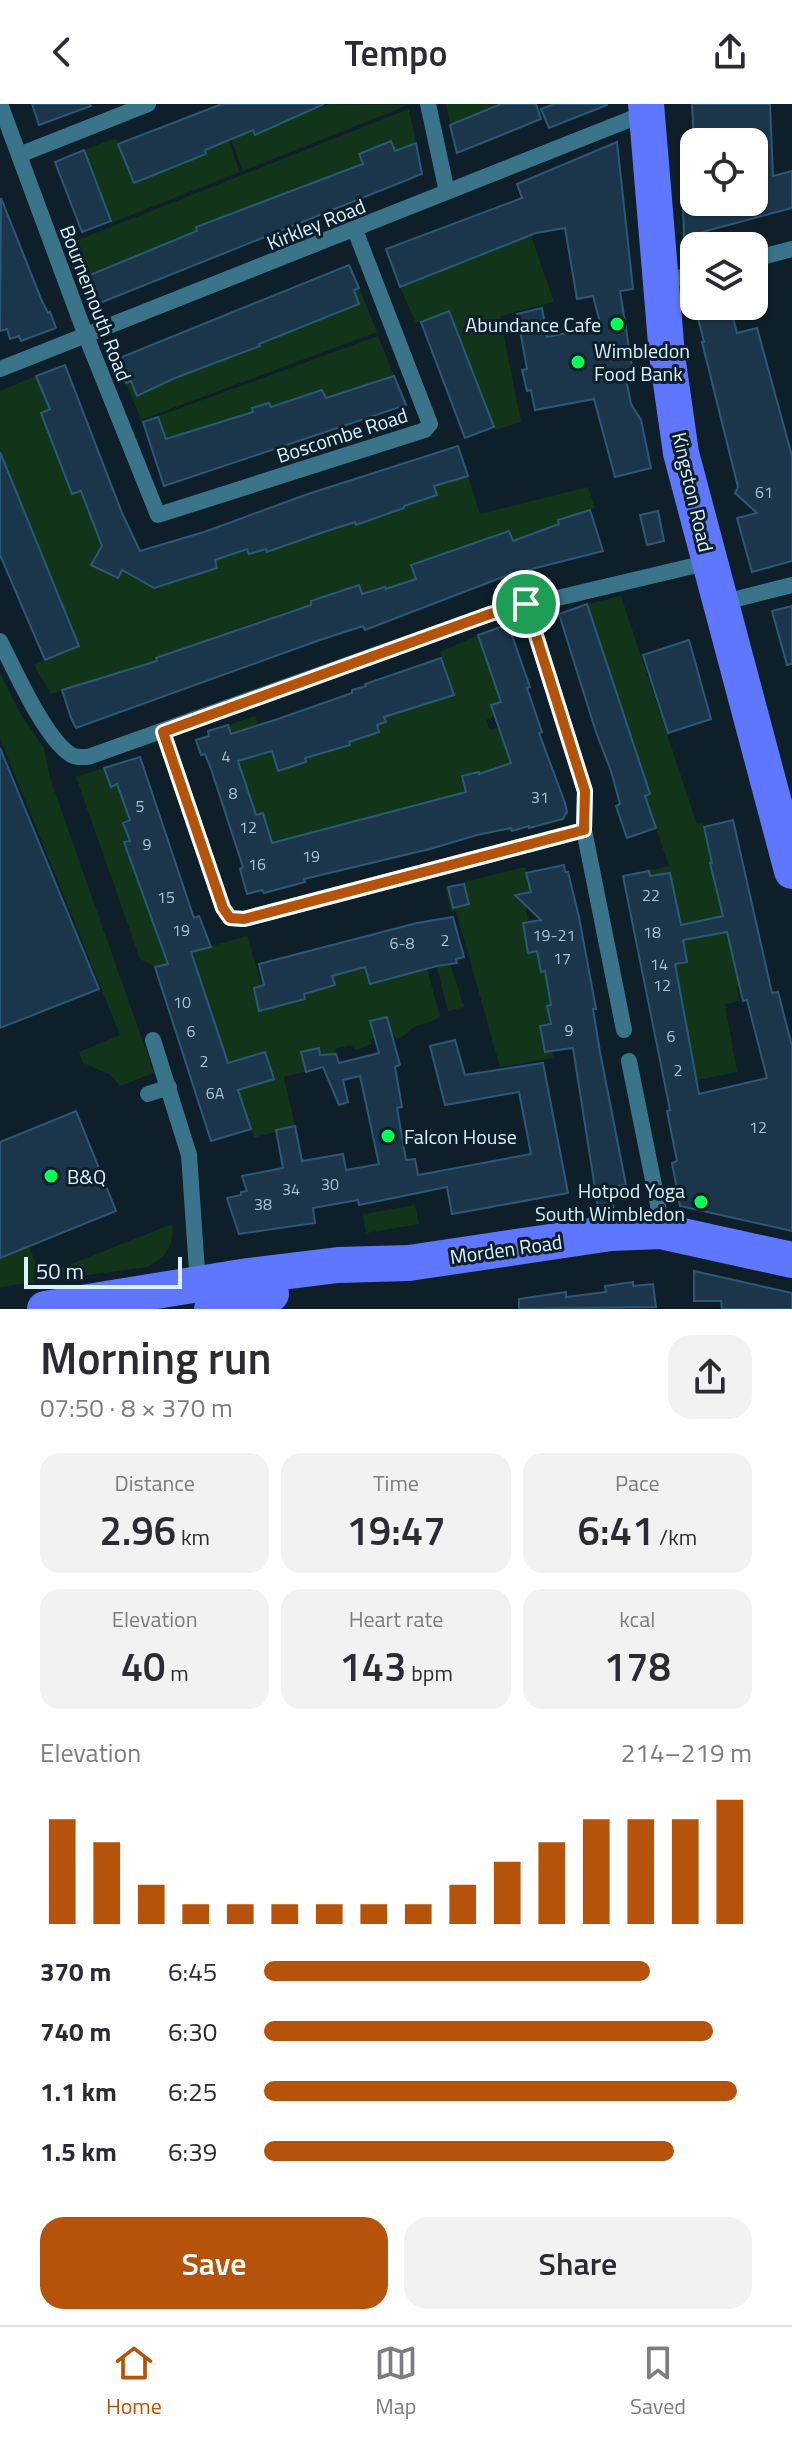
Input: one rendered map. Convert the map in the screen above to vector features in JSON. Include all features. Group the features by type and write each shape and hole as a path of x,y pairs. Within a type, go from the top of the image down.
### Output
{"main road":[{"name":"Kingston Road","path":"646,109 677,278 681,453 792,871"},
{"name":"Morden Road","path":"45,1309 204,1301 256,1303 409,1263 611,1233 660,1231 792,1260"},
{"name":"Morden Road","path":"204,1301 338,1265 409,1263"}],"street":[{"name":"Bournemouth Road","path":"0,104 86,336 158,515"},
{"path":"19,155 148,104"},
{"path":"428,104 447,192"},
{"name":"Kirkley Road","path":"0,369 355,230 646,109"},
{"name":"Boscombe Road","path":"158,515 425,430 430,424 355,230"},
{"path":"768,255 792,249"},
{"path":"0,641 52,736 69,754 88,757 490,614 710,562"},
{"path":"721,603 792,585"},
{"path":"526,604 585,791 584,830 624,1030"},
{"path":"163,732 223,908 230,918 244,919 584,830"},
{"path":"153,1040 189,1155 204,1301"},
{"path":"629,1061 658,1205 660,1231"},
{"path":"148,1094 169,1087"}],"green space":[{"path":"314,104 317,109 329,104 408,105 243,171 230,137 251,124 255,135 270,129 266,118 273,115 279,125"},
{"path":"446,104 498,104 499,105 450,125"},
{"path":"409,109 416,143 395,151 391,141 363,164 196,227 197,231 85,277 73,242"},
{"path":"116,138 134,183 143,180 140,169 159,173 206,154 203,144 228,140 240,172 111,223 84,150"},
{"path":"501,232 507,245 531,235 554,302 500,316 521,422 495,430 449,312 416,323 400,287 415,282 410,269 416,267 421,279 439,272 435,259 444,256 449,268 468,261 463,247 473,244 479,256 498,249 493,236"},
{"path":"359,288 377,332 141,420 126,383 131,381 137,394 151,374 263,343 359,304 354,290"},
{"path":"378,336 394,376 326,398 271,407 185,433 155,457 142,422"},
{"path":"36,376 50,409 72,494 81,491 104,543 92,565 117,578 122,570 152,586 217,568 215,560 247,549 250,554 266,549 268,552 299,541 318,525 321,533 404,508 437,495 434,486 468,476 480,514 588,487 595,508 559,520 561,528 544,530 513,541 509,531 416,578 386,589 362,594 358,585 341,591 344,601 311,601 314,612 300,608 279,614 282,624 269,619 244,626 247,637 235,630 217,637 219,646 204,642 156,658 159,668 136,668 51,694 34,665 79,645 0,450 0,391"},
{"path":"621,596 697,824 703,823 740,986 736,987 740,1001 725,1004 737,1072 697,1080 668,966 687,962 670,873 650,876 649,871 669,866 645,796 650,794 587,604"},
{"path":"478,635 501,702 491,705 495,716 486,720 490,730 509,724 503,740 509,759 520,756 508,815 512,831 494,831 478,772 463,776 466,792 372,816 372,819 300,862 305,882 262,833 268,830 263,813 256,815 228,725 255,716 267,753 346,734 379,732 377,725 386,722 383,712 400,712 454,695 440,652"},
{"path":"0,673 20,713 44,748 50,778 154,1073 120,1086 109,1074 83,1063 79,1052 120,1035 0,738"},
{"path":"104,768 111,786 117,785 130,820 123,823 130,841 124,843 130,859 141,855 147,873 136,877 167,964 155,967 140,959 76,777"},
{"path":"525,867 529,882 537,881 525,905 529,922 523,923 528,952 538,951 541,971 545,971 561,1003 547,1006 553,1058 500,1067 456,911 451,911 445,887"},
{"path":"247,936 264,993 293,997 295,1002 305,999 301,984 310,992 335,985 332,976 365,967 370,984 387,981 382,961 427,968 440,1017 414,1027 397,1039 390,1033 371,1039 371,1044 356,1050 350,1045 335,1049 339,1063 284,1077 295,1126 254,1138 245,1111 230,1116 235,1077 230,1062 223,1064 218,1048 223,1046 218,1031 208,1034 191,952"},
{"path":"450,964 464,1007 448,1011 437,967"},
{"path":"415,1205 419,1224 366,1233 363,1214"},
{"path":"172,1224 168,1250 147,1267 0,1287 0,1258 29,1246 41,1276"}],"building":[{"path":"32,104 90,104 91,106 39,125"},
{"path":"222,104 324,104 255,135 253,130 205,150 206,154 134,183 118,144"},
{"path":"501,104 536,104 541,119 457,153 450,125"},
{"path":"554,104 607,105 549,128 541,109"},
{"path":"692,104 770,104 773,176 792,171 792,208 768,214 768,128 693,128"},
{"path":"391,141 395,151 416,143 422,174 95,305 85,277 197,231 196,227 363,164 359,154"},
{"path":"617,142 633,289 620,291 633,373 625,374 631,404 641,420 651,468 615,477 594,399 535,410 522,370 527,369 517,314 542,308 547,337 601,326 593,296 577,299 565,228 536,233 400,287 386,249 522,198 517,184"},
{"path":"84,150 111,221 82,232 55,162"},
{"path":"1,198 56,328 21,341 19,336 10,339 7,329 0,331"},
{"path":"683,216 762,216 703,232 684,232"},
{"path":"349,265 359,288 354,290 359,304 137,396 131,381 126,383 117,359"},
{"path":"449,311 494,427 465,438 421,322"},
{"path":"698,320 734,320 737,333 757,328 792,456 792,561 752,572 737,518 757,513 735,493 738,487"},
{"path":"65,365 122,513 140,551 458,446 468,476 434,486 437,495 404,508 267,552 266,549 249,554 247,549 215,560 217,568 154,588 122,570 118,578 91,565 102,546 81,491 72,494 41,413 50,409 36,376"},
{"path":"394,376 406,405 164,486 143,422 158,417 166,439 253,412 252,408 269,403 271,407 322,390 326,398"},
{"path":"0,452 79,646 45,660 0,555"},
{"path":"590,510 603,551 508,575 365,630 363,626 317,641 76,728 71,718 62,690 157,661 156,658 311,605 311,601 359,585 362,594 416,579 411,565 509,531 513,541 559,524 558,520"},
{"path":"658,511 664,541 647,545 640,515"},
{"path":"587,604 650,794 645,796 656,828 627,838 616,806 620,804 611,771 559,614"},
{"path":"792,606 792,664 787,665 772,611"},
{"path":"506,625 530,687 527,688 542,732 539,733 565,803 567,812 563,819 529,828 512,831 511,828 477,835 304,879 305,882 264,893 262,890 247,894 240,869 243,867 211,769 205,754 201,755 196,740 209,736 208,731 228,725 231,734 278,719 441,658 454,695 384,717 386,722 377,725 379,732 349,742 350,745 305,758 306,762 278,771 272,751 238,761 256,815 263,813 272,843 466,792 462,776 479,774 511,763 491,705 501,702 478,635"},
{"path":"689,640 711,719 668,733 643,655"},
{"path":"0,748 99,989 0,1028"},
{"path":"140,757 194,918 199,916 211,947 191,952 228,1063 265,1052 274,1079 238,1090 251,1129 211,1141 155,967 168,964 124,842 130,841 123,823 130,820 117,784 111,787 104,768"},
{"path":"733,820 772,993 778,992 792,1046 792,1231 680,1206 672,1163 677,1161 667,1111 670,1110 623,876 649,871 650,876 670,873 681,925 723,916 704,827","holes":["727,932 743,1001 747,1000 767,1078 699,1094 675,964 687,962 683,940"]},
{"path":"564,865 579,917 596,1009 593,1009 600,1052 626,1185 611,1187 614,1212 599,1214 573,1048 545,1052 540,1026 551,1024 547,1006 551,1005 545,971 541,972 537,951 528,953 523,923 541,920 515,895 531,892 526,873"},
{"path":"464,884 469,904 453,908 448,887"},
{"path":"453,917 464,957 456,959 457,963 370,984 365,967 332,976 335,985 304,994 305,999 259,1011 254,988 264,985 259,964 417,923"},
{"path":"387,1017 400,1065 395,1067 402,1107 397,1108 406,1160 415,1159 418,1175 531,1154 519,1092 445,1105 430,1046 455,1040 465,1075 543,1063 568,1193 452,1214 447,1187 359,1205 358,1200 313,1208 315,1223 239,1234 227,1198 247,1191 242,1176 283,1168 276,1130 295,1126 302,1161 343,1154 346,1170 379,1164 360,1076 343,1080 348,1102 339,1105 323,1067 306,1072 301,1052 319,1048 320,1055 336,1054 339,1063 379,1053 370,1021"},
{"name":"B&Q","path":"76,1111 116,1211 0,1258 0,1142"},
{"path":"694,1271 792,1293 792,1309 722,1309 721,1301 694,1301"},
{"path":"633,1282 633,1286 653,1284 656,1307 519,1309 519,1299 566,1292 566,1297 606,1292 605,1286"}],"place":[{"name":"Abundance Cafe","path":"617,324"},
{"name":"Wimbledon Food Bank","path":"578,362"},
{"name":"Falcon House","path":"388,1136"},
{"name":"B&Q","path":"51,1176"},
{"name":"Hotpod Yoga South Wimbledon","path":"701,1202"}],"route":[{"path":"526,604 585,791 584,830 244,919 230,918 223,908 163,732 490,614 526,604"}]}
